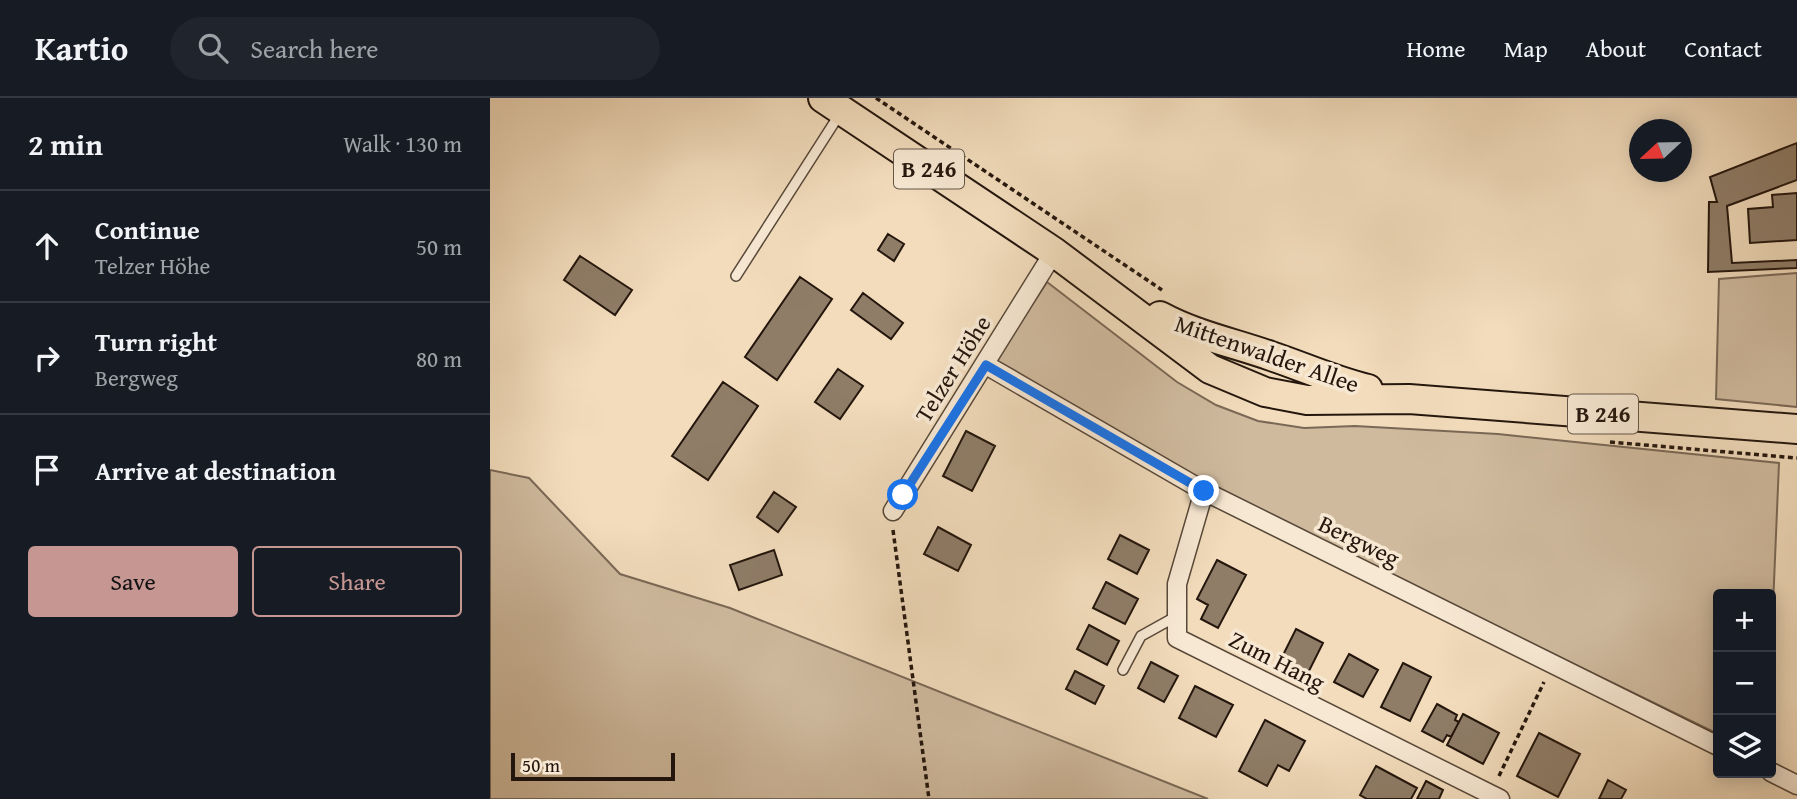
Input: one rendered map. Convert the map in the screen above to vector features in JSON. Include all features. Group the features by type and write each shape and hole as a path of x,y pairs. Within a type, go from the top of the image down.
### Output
{"main road":[{"name":"Mittenwalder Allee","path":"832,104 1093,279 1210,369 1265,392 1307,400 1409,398 1797,429"}],"street":[{"name":"Telzer Höhe","path":"893,511 1054,252"},
{"name":"Bergweg","path":"986,365 1204,491 1713,744"},
{"name":"Zum Hang","path":"1204,491 1177,584 1177,638 1493,798"},
{"path":"1776,774 1797,785"}],"lane":[{"path":"736,276 832,104"},
{"path":"1124,670 1141,636 1177,616"}],"path":[{"path":"876,98 1166,292"},
{"path":"1607,441 1797,458"},
{"path":"893,511 929,799"},
{"path":"1493,798 1553,664"}],"shaded area":[{"path":"1797,273 1797,407 1716,399 1719,279"},
{"path":"1047,282 1177,382 1216,405 1258,421 1304,428 1355,426 1498,434 1779,463 1774,589 1713,589 1713,732 1207,486 995,361"},
{"path":"490,470 529,478 620,574 730,608 1208,799 490,799"}],"building":[{"path":"1797,143 1797,180 1727,206 1732,263 1797,260 1797,268 1708,272 1709,202 1717,202 1710,177"},
{"path":"1797,193 1797,240 1750,243 1748,209 1773,207 1772,195"},
{"path":"888,234 904,244 894,261 878,250"},
{"path":"580,256 632,290 615,315 564,280"},
{"path":"800,277 832,299 777,380 745,357"},
{"path":"863,293 903,323 891,339 851,310"},
{"path":"838,369 863,386 840,419 815,402"},
{"path":"723,382 758,406 708,480 672,456"},
{"path":"966,431 995,446 972,491 943,476"},
{"path":"774,492 796,507 778,532 757,517"},
{"path":"938,527 971,545 958,571 924,554"},
{"path":"1120,535 1149,550 1137,574 1108,559"},
{"path":"774,550 782,575 739,590 730,565"},
{"path":"1217,560 1246,575 1218,628 1201,619 1208,605 1197,599"},
{"path":"1106,582 1138,599 1125,624 1093,608"},
{"path":"1089,625 1119,641 1107,665 1077,649"},
{"path":"1296,629 1323,643 1308,673 1281,659"},
{"path":"1349,654 1378,670 1363,697 1334,682"},
{"path":"1151,662 1178,676 1164,702 1138,688"},
{"path":"1403,663 1431,677 1410,721 1381,707"},
{"path":"1075,671 1104,686 1095,704 1066,689"},
{"path":"1195,686 1233,705 1216,737 1179,718"},
{"path":"1437,704 1457,715 1455,720 1459,722 1451,737 1447,735 1443,742 1422,731"},
{"path":"1463,714 1499,733 1483,764 1447,745"},
{"path":"1265,720 1305,741 1289,771 1278,765 1267,786 1239,771"},
{"path":"1539,733 1580,754 1558,797 1517,776"},
{"path":"1376,766 1417,788 1411,799 1367,799 1360,795"},
{"path":"1608,780 1626,790 1621,799 1599,799"},
{"path":"1426,781 1443,790 1439,799 1417,799"}],"route":[{"path":"903,495 986,365 1204,491"}]}
